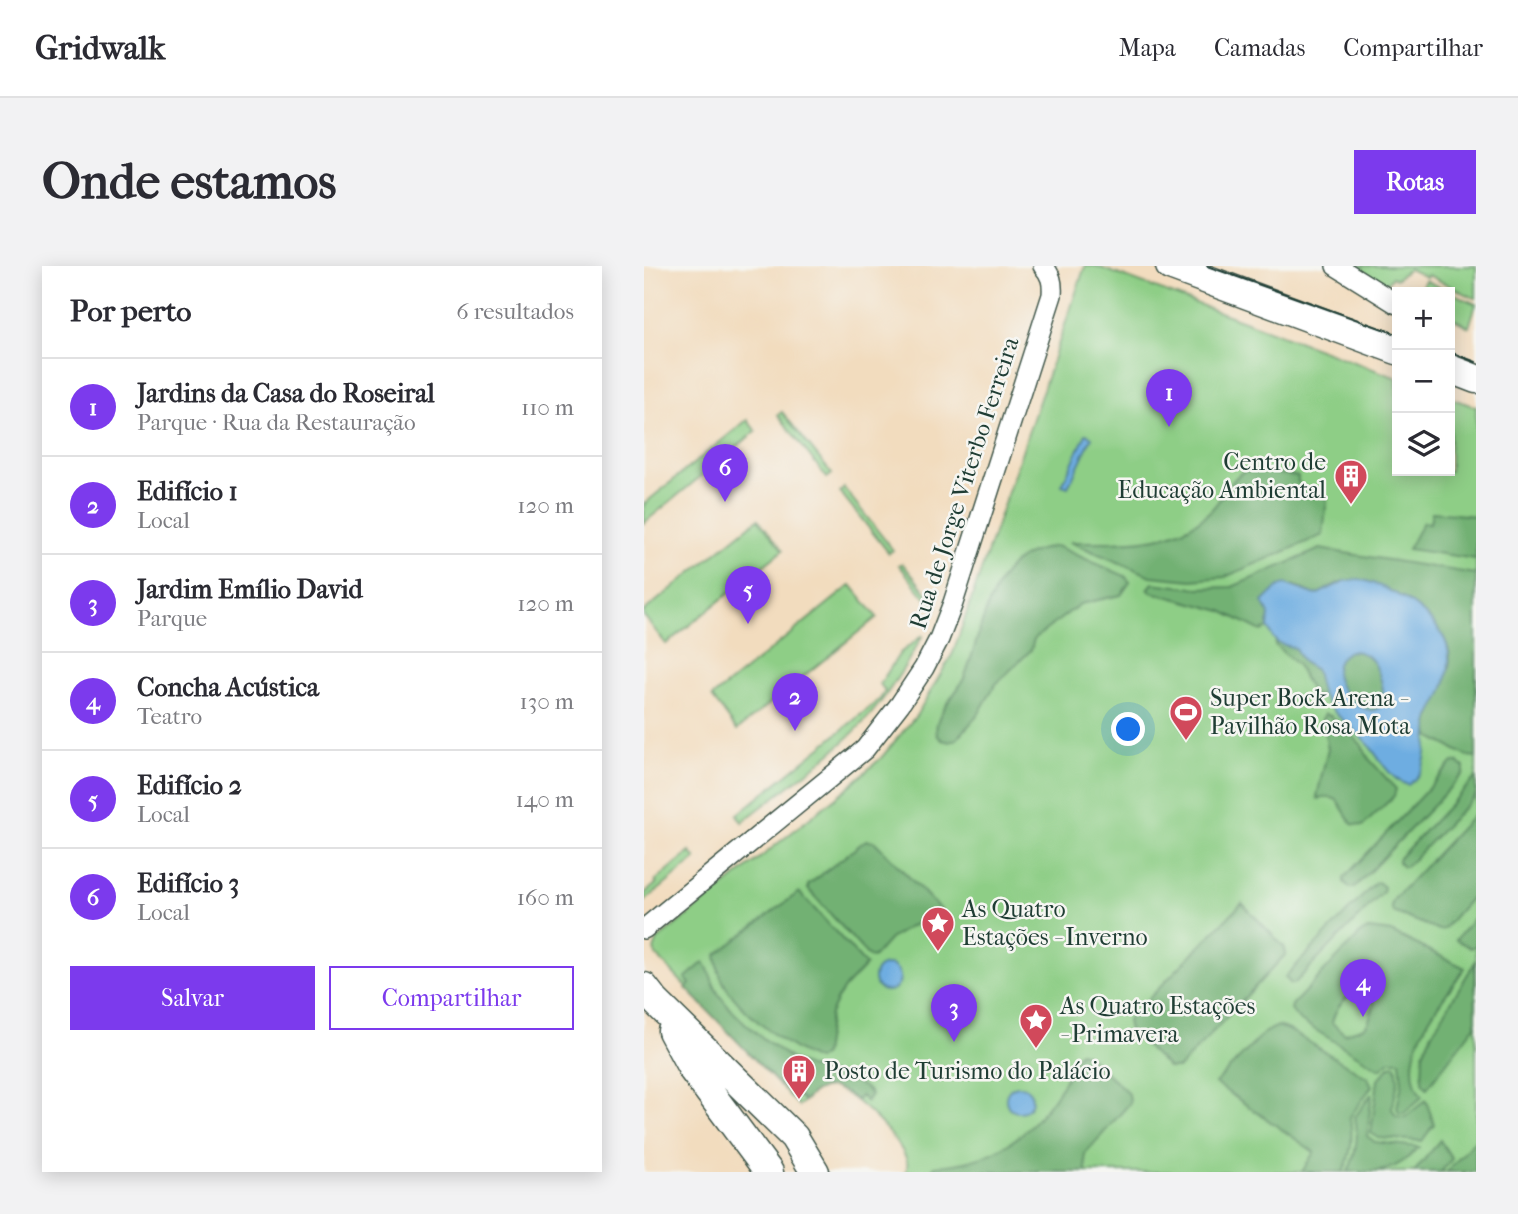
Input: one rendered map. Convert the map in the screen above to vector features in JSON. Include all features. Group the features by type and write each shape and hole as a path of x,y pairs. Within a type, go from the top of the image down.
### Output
{"main road":[{"path":"1170,266 1392,348"},
{"path":"1455,371 1476,379"},
{"path":"650,994 693,1070 772,1168"},
{"path":"650,994 794,1137 815,1172"}],"street":[{"name":"Rua de Jorge Viterbo Ferreira","path":"644,929 865,749 924,668 953,603 1052,295 1053,284 1043,266"},
{"path":"1336,266 1392,301"}],"green space":[{"path":"1085,266 1096,266 1392,376 1392,476 1455,476 1455,400 1476,407 1476,1172 906,1172 907,1162 896,1141 863,1106 840,1090 826,1087 817,1090 799,1106 654,950 658,939 845,790 881,758 916,716 953,653"},
{"path":"1349,266 1476,266 1476,299 1455,287 1409,269 1396,279 1392,277 1384,287"},
{"path":"1425,280 1440,287 1422,287"},
{"path":"1455,294 1476,304 1469,327 1455,320"},
{"path":"782,412 832,474 827,478 778,415"},
{"path":"747,420 756,431 644,523 644,504"},
{"path":"1246,470 1298,476 1298,482 1308,491 1327,498 1323,535 1225,577 1192,580 1151,576 1070,542 1126,542 1162,537 1179,531 1210,511 1236,478"},
{"path":"844,488 893,550 889,553 840,492"},
{"path":"1432,512 1476,516 1476,559 1408,549 1423,522 1430,523"},
{"path":"758,519 783,550 666,644 644,616 644,611"},
{"path":"1056,546 1125,576 1130,582 1121,595 1080,604 1034,639 1031,650 995,685 978,715 957,739 950,742 942,740 937,735 938,720 964,678 995,590 1012,565 1021,558"},
{"path":"1320,549 1476,574 1476,757 1467,756 1429,736 1431,717 1449,669 1447,644 1427,616 1394,593 1360,581 1345,581 1316,595 1293,585 1269,614 1268,628 1261,631 1222,611 1148,589 1153,583 1193,588 1232,587"},
{"path":"902,563 936,604 935,610 899,565"},
{"path":"851,585 877,617 737,730 712,697"},
{"path":"923,635 892,687 866,720 833,751 742,822 737,815 880,699 885,691 880,684 900,653"},
{"path":"1276,641 1295,648 1303,662 1316,670 1322,695 1316,696 1312,693 1297,665 1275,645"},
{"path":"1349,651 1364,654 1373,661 1382,681 1383,696 1379,707 1372,710 1362,708 1344,693 1338,682 1336,671 1339,660"},
{"path":"1325,714 1331,716 1361,744 1369,759 1396,789 1394,796 1363,826 1352,824 1337,800 1329,797 1318,799 1328,749 1322,719"},
{"path":"1453,762 1464,767 1464,773 1354,888 1350,888 1344,878"},
{"path":"1476,777 1476,795 1406,867 1403,867 1398,859"},
{"path":"1476,812 1476,892 1444,929 1439,930 1393,912 1391,906 1394,899"},
{"path":"866,840 875,842 941,910 941,914 911,926 890,939 873,958 869,957 808,889 808,885"},
{"path":"690,852 696,859 644,902 644,894 657,883 655,881"},
{"path":"1378,882 1384,887 1383,892 1294,984 1291,984 1285,977"},
{"path":"799,892 866,965 837,999 830,1014 824,1055 817,1060 775,1035 746,1011 725,985 716,955"},
{"path":"1242,903 1285,948 1285,955 1179,1068 1169,1068 1129,1030 1127,1021"},
{"path":"1476,915 1476,945 1471,948 1456,940"},
{"path":"1369,929 1391,932 1465,968 1424,1030 1413,1064 1415,1081 1422,1097 1404,1113 1399,1113 1397,1108 1402,1083 1400,1061 1390,1061 1380,1069 1299,1020 1291,1010 1292,1005 1362,932","holes":["1362,989 1375,1004 1368,1022 1361,1028 1345,1034 1332,1023 1342,1002"]},
{"path":"704,962 720,996 754,1031 793,1060 863,1086 871,1094 866,1102 861,1096 856,1100 830,1087 817,1091 804,1101 799,1096 794,1100 686,988 690,984 685,978"},
{"path":"1475,962 1476,1024 1427,1088 1422,1082 1423,1053 1432,1033"},
{"path":"1278,1026 1368,1078 1372,1086 1350,1117 1351,1145 1343,1172 1302,1172 1314,1152 1215,1083 1265,1032"},
{"path":"1080,1052 1086,1054 1129,1094 1130,1103 1085,1154 1086,1172 930,1172 935,1166 956,1164 993,1152 1024,1132 1050,1103"},
{"path":"1396,1065 1398,1081 1392,1109 1396,1116 1405,1117 1426,1100 1434,1124 1422,1141 1379,1138 1371,1133 1378,1080 1390,1066"},
{"path":"1372,1093 1367,1136 1375,1142 1419,1147 1396,1166 1388,1169 1348,1172 1356,1145 1355,1117"},
{"path":"1476,1139 1476,1172 1447,1172"},
{"path":"1440,1140 1452,1159 1441,1172 1414,1172"}],"water":[{"path":"1086,434 1092,437 1068,487 1062,485"},
{"path":"1359,579 1403,598 1430,620 1447,646 1447,676 1430,718 1424,764 1408,785 1390,773 1361,737 1333,711 1322,693 1316,670 1303,662 1295,648 1278,643 1268,628 1269,614 1263,602 1279,586 1285,584 1316,595 1345,581","holes":["1349,651 1366,655 1376,667 1383,689 1380,707 1373,710 1363,708 1353,702 1338,682 1336,671 1339,660"]},
{"path":"887,965 896,969 900,978 896,987 887,991 878,987 874,978 878,969"},
{"path":"1019,1086 1028,1090 1032,1099 1028,1108 1019,1112 1010,1108 1006,1099 1010,1090"}],"tram line":[{"path":"1207,266 1392,332"},
{"path":"1455,354 1476,362"}],"place":[{"name":"Jardins da Casa do Roseiral","path":"1169,427"},
{"name":"Edifício 3","path":"725,502"},
{"name":"Centro de Educação Ambiental","path":"1351,506"},
{"name":"Edifício 2","path":"748,624"},
{"name":"Edifício 1","path":"795,731"},
{"name":"Super Bock Arena - Pavilhão Rosa Mota","path":"1186,742"},
{"name":"As Quatro Estações - Inverno","path":"938,953"},
{"name":"Concha Acústica","path":"1363,1017"},
{"name":"Jardim Emílio David","path":"954,1042"},
{"name":"As Quatro Estações - Primavera","path":"1036,1050"},
{"name":"Posto de Turismo do Palácio","path":"799,1101"}]}
